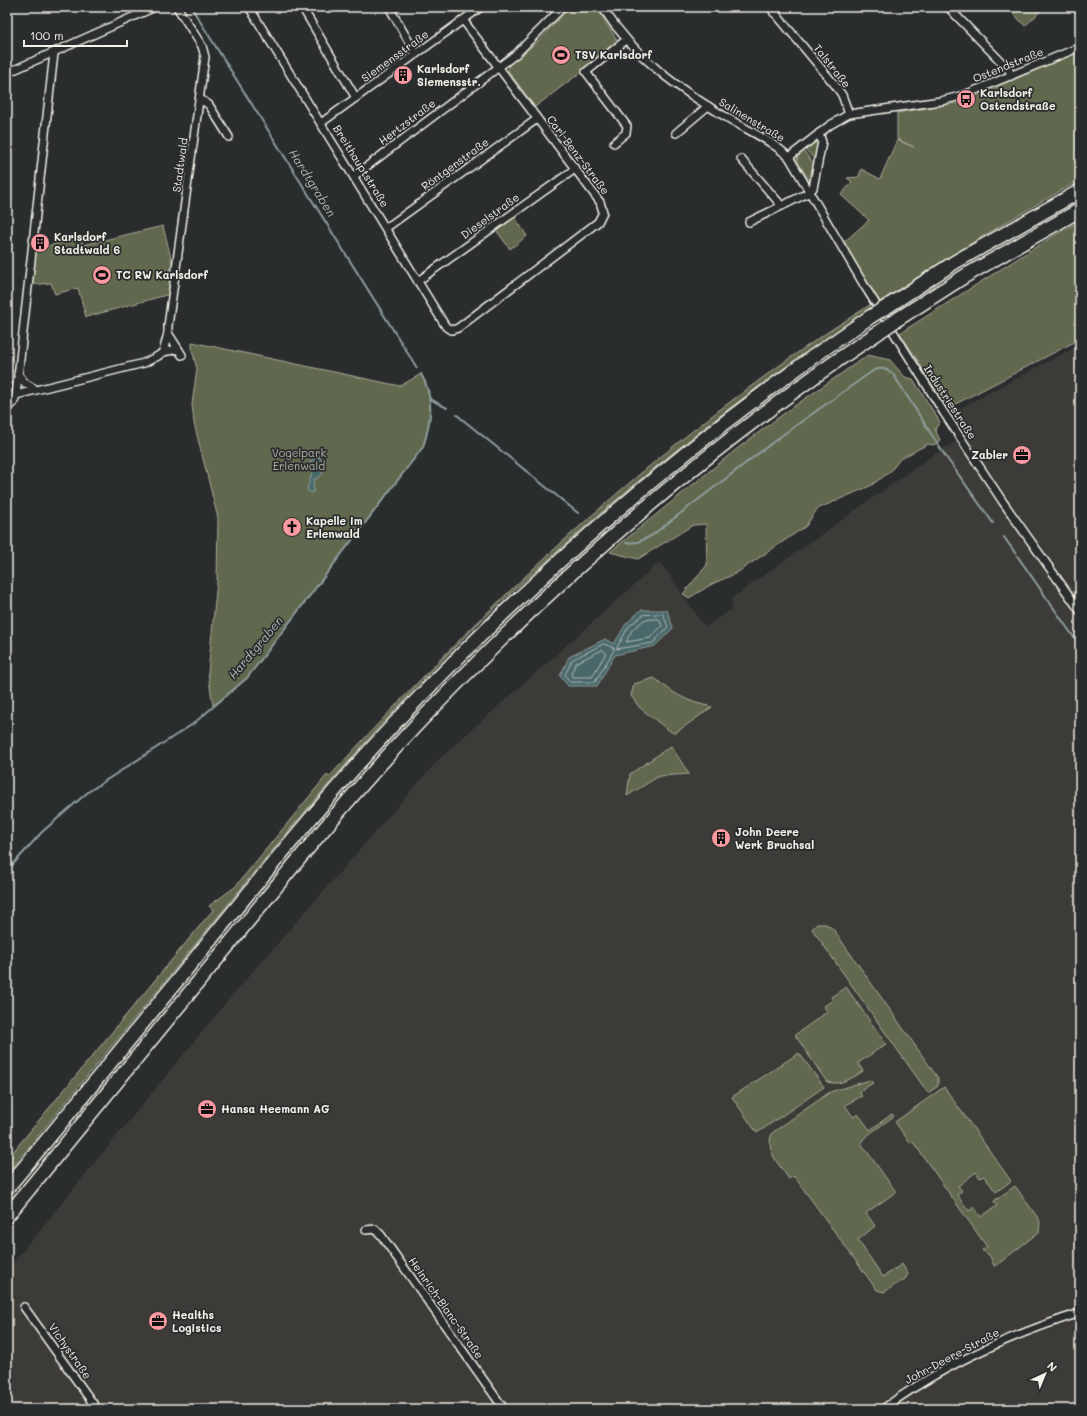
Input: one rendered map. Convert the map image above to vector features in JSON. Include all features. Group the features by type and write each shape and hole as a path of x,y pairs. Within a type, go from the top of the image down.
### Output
{"highway":[{"path":"7,1188 327,799 407,710 474,641 566,554 672,463 755,399 870,318 956,262 1080,191"},
{"path":"7,1216 339,811 419,722 491,648 578,566 725,442 822,370 965,276 1080,210"}],"street":[{"path":"7,73 54,53 142,10 155,7"},
{"name":"Stadtwald","path":"163,352 168,333 205,57 202,46 177,7"},
{"name":"Breithauptstraße","path":"249,7 446,327 452,330 458,328"},
{"path":"302,7 356,98"},
{"path":"389,7 416,54"},
{"name":"Siemensstraße","path":"321,123 481,7"},
{"name":"Hertzstraße","path":"354,176 527,44 563,7"},
{"name":"Salinenstraße","path":"602,7 626,40 660,74 708,106 773,143 789,157 874,301"},
{"path":"772,10 780,7"},
{"path":"948,7 1009,70 1011,76"},
{"name":"Talstraße","path":"772,10 836,85 842,95 849,114"},
{"name":"Carl-Benz-Straße","path":"458,328 598,222 603,212 600,202 463,20"},
{"path":"614,143 626,133 627,126 586,72 626,40"},
{"name":"Ostendstraße","path":"849,114 941,101 964,95 1080,47"},
{"path":"7,408 14,402 16,394 54,53"},
{"path":"200,98 209,104 229,137"},
{"name":"Salinenstraße","path":"676,133 708,106"},
{"path":"789,157 840,118 849,114"},
{"name":"Röntgenstraße","path":"386,228 537,119"},
{"path":"749,222 810,192 813,188 822,142 820,133"},
{"path":"740,159 782,205"},
{"name":"Dieselstraße","path":"418,281 575,169"},
{"name":"Industriestraße","path":"874,301 970,453 1080,611"},
{"path":"16,394 144,363 163,352 180,352 168,333"},
{"path":"18,374 25,383 35,389"},
{"name":"Heinrich-Blanc-Straße","path":"366,1230 374,1228 381,1235 504,1409"},
{"name":"Vichystraße","path":"24,1307 97,1409"},
{"name":"John-Deere-Straße","path":"883,1409 899,1397 966,1358 1005,1340 1080,1313"}],"shaded area":[{"path":"1080,345 1080,1409 7,1409 7,1270 228,1000 439,759 660,562 705,627 732,609 732,598 933,455 966,435 951,413"}],"green space":[{"name":"TSV Karlsdorf","path":"570,7 596,7 617,40 585,69 535,107 508,71 509,65 538,41"},
{"path":"1007,7 1045,7 1025,26"},
{"path":"1080,47 1080,180 939,263 871,307 804,354 674,452 611,504 501,602 416,687 345,765 243,886 7,1174 7,1159 213,910 209,906 235,887 327,775 329,777 421,679 516,585 615,496 666,453 718,411 779,366 877,300 844,242 869,220 841,195 852,182 847,178 859,177 861,169 880,179 897,140 914,147 897,139 897,113 957,103 964,95"},
{"path":"816,140 818,142 815,160 805,149"},
{"path":"803,150 814,164 811,183 797,161 798,156"},
{"path":"514,216 527,236 510,249 496,230"},
{"path":"1080,221 1080,339 948,408 900,333 1058,233"},
{"name":"TC RW Karlsdorf","path":"163,226 173,266 170,294 86,317 78,288 55,294 51,283 31,285 35,249 81,238 83,245"},
{"name":"Vogelpark Erlenwald","path":"192,342 400,386 421,374 428,392 430,410 428,428 423,447 247,678 213,706 208,673 217,581 218,518 194,423 192,404 197,369 192,350"},
{"path":"868,355 890,360 905,377 913,379 940,422 935,429 940,440 934,445 928,444 900,459 890,472 870,486 817,509 806,526 735,574 712,584 689,598 683,594 707,565 706,524 693,525 638,559 610,552 738,448 790,409"},
{"path":"654,678 681,697 712,707 675,733 671,732 640,708 631,696 634,684"},
{"path":"671,746 689,774 659,776 627,796 630,774"},
{"path":"817,924 826,924 833,929 938,1078 938,1086 928,1093 812,929"},
{"path":"846,987 886,1044 858,1063 863,1071 846,1081 832,1083 827,1082 795,1035 827,1012 824,1006 833,1000 831,997"},
{"path":"799,1053 824,1087 757,1133 732,1097"},
{"path":"870,1080 873,1083 859,1092 862,1096 845,1105 853,1117 858,1114 870,1130 892,1114 894,1116 864,1138 861,1143 896,1192 866,1213 875,1226 858,1240 883,1277 902,1264 908,1274 905,1279 884,1292 877,1290 794,1176 789,1179 774,1158 770,1146 772,1133 830,1092"},
{"path":"944,1087 1011,1181 996,1192 984,1176 980,1178 976,1172 958,1186 962,1191 957,1195 969,1211 974,1207 981,1217 997,1206 994,1201 1015,1186 1040,1221 1039,1232 994,1266 990,1256 982,1250 987,1247 913,1142 910,1143 895,1122"}],"water":[{"path":"319,457 322,460 324,470 321,476 314,479 314,491 311,493 307,490 312,473 310,463 313,459"},
{"path":"641,610 667,610 673,628 655,646 615,655 597,686 568,686 560,676 569,657 605,639 614,644 626,624"}],"waterway":[{"name":"Hardtgraben","path":"191,7 417,368"},
{"path":"626,543 638,542 651,536 781,436 874,370 882,369 893,374 946,457 993,523"},
{"name":"Hardtgraben","path":"7,871 42,832 88,792 193,724 247,678 423,447 430,419 430,401 421,374"},
{"path":"430,399 447,408"},
{"path":"457,415 578,513"},
{"path":"1004,537 1080,646"}],"place":[{"name":"TSV Karlsdorf","path":"561,55"},
{"name":"Karlsdorf Siemensstr.","path":"403,75"},
{"name":"Karlsdorf Ostendstraße","path":"966,99"},
{"name":"Karlsdorf Stadtwald 6","path":"40,243"},
{"name":"TC RW Karlsdorf","path":"102,275"},
{"name":"Zabler","path":"1022,455"},
{"name":"Kapelle im Erlenwald","path":"292,527"},
{"name":"John Deere Werk Bruchsal","path":"721,838"},
{"name":"Hansa Heemann AG","path":"207,1109"},
{"name":"Healths Logistics","path":"158,1321"}]}
